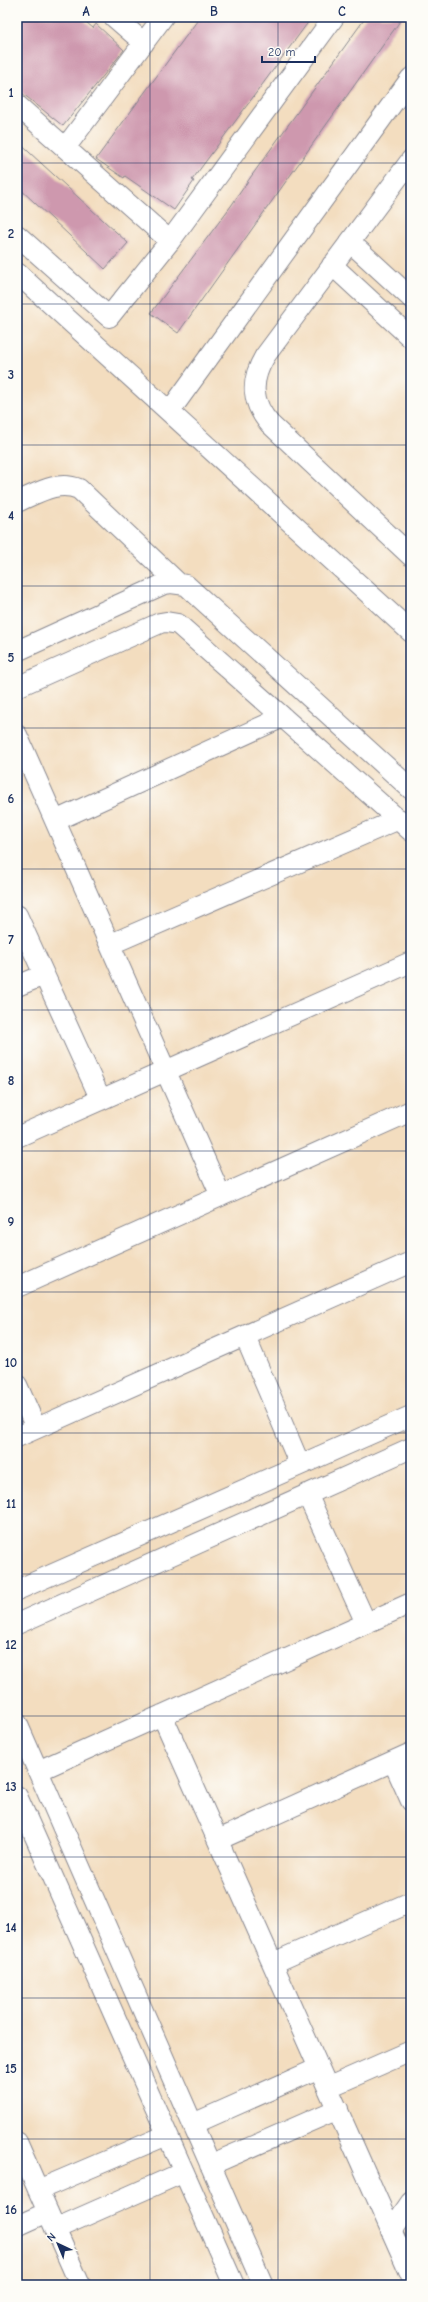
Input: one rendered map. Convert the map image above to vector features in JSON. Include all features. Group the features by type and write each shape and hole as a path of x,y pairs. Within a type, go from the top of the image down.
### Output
{"street":[{"path":"114,17 144,43"},
{"path":"65,148 163,17"},
{"path":"17,235 109,317 170,241 334,17"},
{"path":"170,411 411,78"},
{"path":"17,105 170,241"},
{"path":"411,160 258,367 254,385 256,404 262,415 270,424 411,556"},
{"path":"350,242 411,298"},
{"path":"332,266 411,338"},
{"path":"17,273 411,632"},
{"path":"17,502 57,485 64,484 79,488 178,583 193,590 411,789"},
{"path":"17,651 164,584 178,583"},
{"path":"17,687 160,623 172,622 184,627 405,825 110,944"},
{"path":"55,822 283,717"},
{"path":"17,735 221,1196"},
{"path":"17,915 100,1100"},
{"path":"17,1137 411,962"},
{"path":"17,986 44,975"},
{"path":"17,1287 411,1111"},
{"path":"17,1437 411,1262"},
{"path":"246,1336 300,1465"},
{"path":"17,1385 36,1428"},
{"path":"17,1590 411,1416"},
{"path":"17,1624 411,1448"},
{"path":"307,1494 366,1623"},
{"path":"38,1771 411,1602"},
{"path":"162,1715 319,2068 329,2087 411,2275"},
{"path":"17,1723 263,2285"},
{"path":"218,1840 402,1757 411,1801"},
{"path":"17,1796 234,2285"},
{"path":"273,1963 411,1902"},
{"path":"329,2087 411,2051"},
{"path":"193,2124 319,2068"},
{"path":"210,2165 338,2109"},
{"path":"38,2190 167,2135"},
{"path":"17,2142 80,2285"},
{"path":"17,2226 51,2221 184,2172"},
{"path":"391,2231 411,2202"}],"building":[{"path":"17,17 80,17 93,28 96,24 124,50 63,126 17,89"},
{"path":"200,17 312,17 192,180 194,181 174,210 125,176 124,178 96,159"},
{"path":"366,17 403,17 178,333 151,313 231,206"},
{"path":"17,141 128,243 105,269 17,186"}]}
